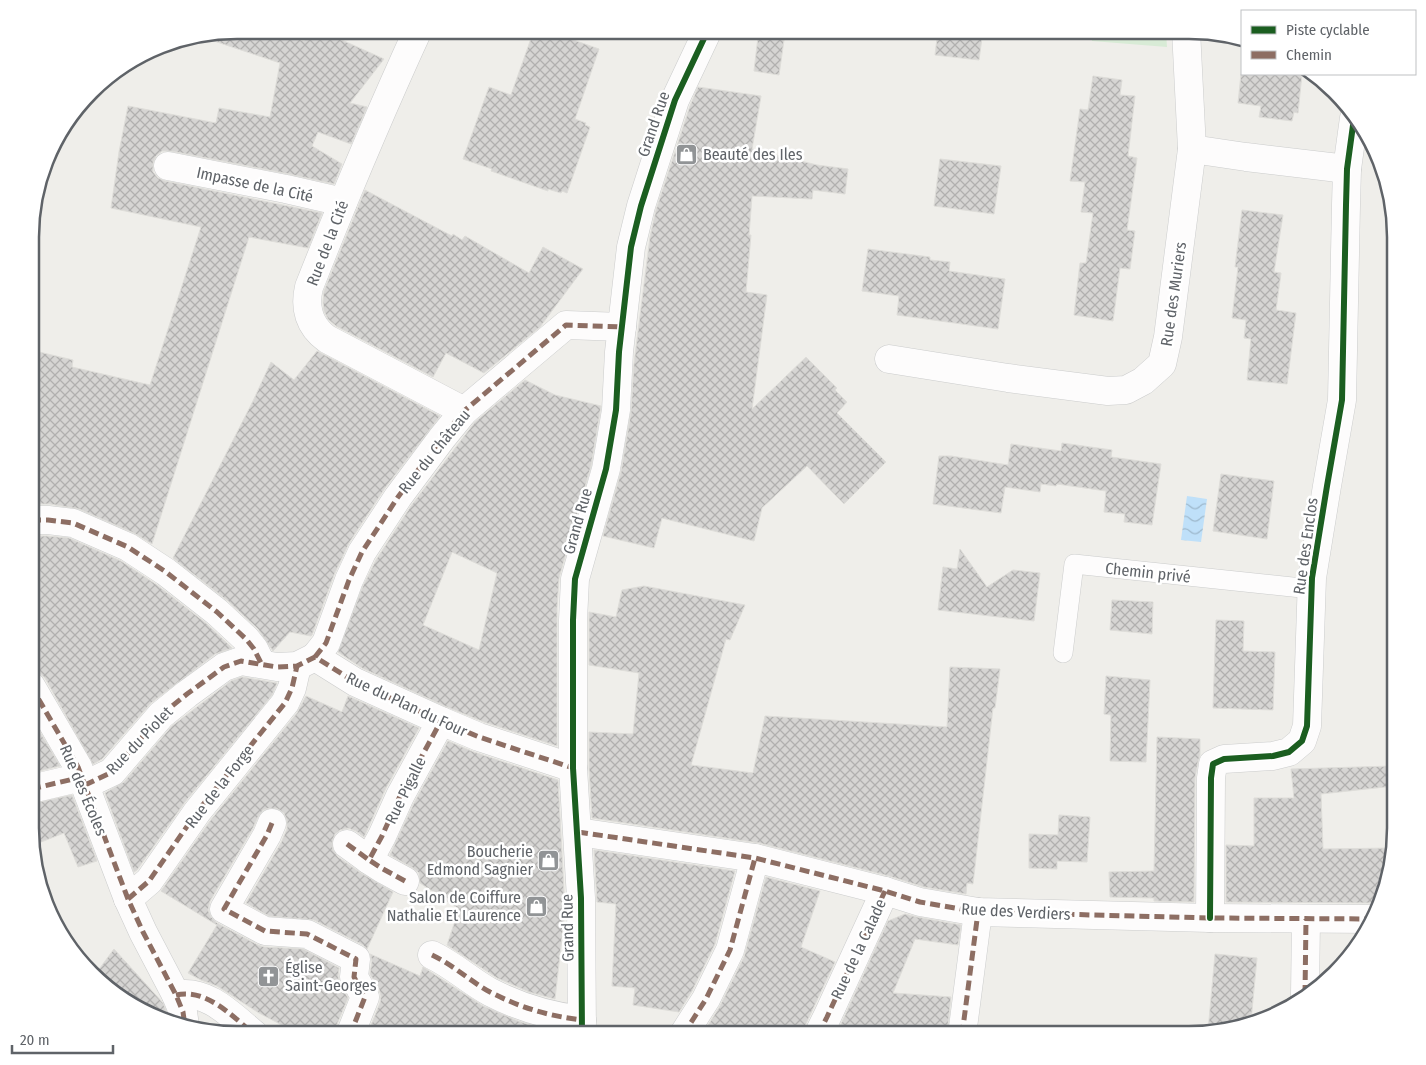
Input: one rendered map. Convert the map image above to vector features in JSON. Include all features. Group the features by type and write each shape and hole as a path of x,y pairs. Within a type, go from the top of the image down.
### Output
{"street":[{"name":"Rue de la Cité","path":"414,39 343,202 306,298 310,317 314,327 320,333 464,411"},
{"name":"Grand Rue","path":"582,1026 581,898 573,768 572,620 575,579 606,469 616,410 622,327 631,247 641,206 675,100 704,39"},
{"name":"Rue des Muriers","path":"889,359 1008,378 1108,391 1126,390 1143,381 1162,364 1168,337 1192,149 1186,39"},
{"name":"Rue des Enclos","path":"1210,918 1211,778 1213,764 1224,759 1273,756 1289,752 1302,741 1307,726 1311,589 1326,486 1342,400 1345,215 1348,169 1358,134"},
{"path":"1192,149 1348,169"},
{"name":"Impasse de la Cité","path":"168,166 343,202"},
{"name":"Rue du Château","path":"306,662 326,643 348,580 362,552 398,497 464,411 566,325 622,327"},
{"path":"39,520 73,523 128,547 166,572 217,612 246,639 254,648 251,662 278,667 306,662"},
{"name":"Rue du Piolet","path":"39,788 84,781 112,772 161,715 186,694 224,667 251,662"},
{"name":"Rue du Plan du Four","path":"306,662 479,737 573,768"},
{"name":"Rue de la Forge","path":"128,899 149,881 197,812 285,703 306,662"},
{"name":"Rue des Écoles","path":"39,702 62,737 84,781 128,899 181,1011"},
{"name":"Rue Pigalle","path":"369,860 400,796 440,721"},
{"path":"272,823 224,909 265,931 307,934 366,954 354,977 365,997 354,1026"},
{"name":"Rue des Verdiers","path":"578,832 755,858 885,891 920,902 978,912 1210,918 1366,919"},
{"path":"347,844 383,869 405,881"},
{"path":"689,1026 706,999 730,950 755,858"},
{"name":"Rue de la Calade","path":"822,1026 885,891"},
{"path":"963,1026 978,912"},
{"path":"1305,989 1306,919"},
{"path":"432,955 490,992 524,1007 579,1026"},
{"path":"181,1011 184,993 193,994 210,999 244,1026"}],"lane":[{"name":"Chemin privé","path":"1063,653 1074,564 1311,589"}],"green space":[{"path":"1092,39 1167,39 1167,47 1092,41"}],"water":[{"path":"1187,496 1207,499 1201,542 1181,540"}],"building":[{"path":"298,39 304,41 305,39 338,39 384,59 350,103 367,107 351,144 318,132 312,146 342,164 334,184 171,151 162,151 156,156 153,163 153,172 158,178 165,181 322,213 308,248 249,237 152,544 134,533 79,509 39,504 39,352 73,360 72,367 150,385 201,227 111,208 128,106 216,123 219,108 270,117 280,63 211,40"},
{"path":"531,39 571,39 599,49 575,119 586,123 585,125 590,127 567,193 548,189 548,191 463,159 489,87 511,95"},
{"path":"758,39 784,40 779,75 754,71"},
{"path":"937,39 982,39 979,60 935,55"},
{"path":"1241,74 1302,75 1298,113 1294,112 1292,121 1259,117 1261,106 1238,103"},
{"path":"1093,76 1122,80 1120,95 1135,96 1128,156 1137,158 1127,230 1135,231 1130,269 1120,268 1113,321 1074,315 1080,263 1086,263 1093,213 1081,212 1085,182 1070,181 1080,109 1088,110"},
{"path":"698,87 761,96 752,149 817,165 848,169 845,194 813,190 812,199 752,196 746,292 767,295 752,409 806,357 837,388 835,390 847,402 837,413 886,462 844,504 807,466 762,508 754,541 662,518 654,548 603,536 621,472 631,412 634,363 650,237 656,210"},
{"path":"940,159 1001,166 994,214 934,206"},
{"path":"365,190 452,236 453,234 462,240 465,236 529,273 543,247 583,269 540,327 484,373 446,353 433,377 336,326 328,319 324,311 324,291"},
{"path":"1242,210 1283,215 1274,272 1281,273 1276,310 1296,313 1287,384 1247,380 1251,339 1244,338 1246,320 1232,318 1238,267 1235,267"},
{"path":"868,249 930,257 930,260 950,262 949,271 1005,279 998,329 897,315 899,296 862,291"},
{"path":"317,351 440,416 385,488 349,543 334,575 312,635 290,632 273,651 258,629 228,601 173,558 271,362 294,380"},
{"path":"525,380 555,395 601,406 591,466 559,578 557,607 557,746 484,722 447,707 362,668 338,652 363,586 376,560 411,506 475,422","holes":["452,552 497,573 479,650 423,625"]},
{"path":"1062,443 1112,450 1111,457 1161,464 1152,525 1124,522 1125,514 1104,512 1106,491 1057,484 1056,486 1041,484 1040,492 1005,487 1001,513 933,504 939,456 951,456 1008,465 1011,444 1061,451"},
{"path":"1221,474 1274,481 1267,539 1213,531"},
{"path":"39,536 69,538 121,561 157,585 207,624 232,648 215,654 151,703 102,759 93,764 45,678 39,673"},
{"path":"960,549 987,587 1013,570 1040,573 1034,621 938,610 943,567 957,569"},
{"path":"644,586 745,605 730,640 726,639 691,765 753,773 765,716 947,727 950,667 1000,669 995,708 993,708 973,884 967,883 966,894 924,887 889,876 759,843 592,818 589,732 633,734 639,673 589,665 589,612 616,617 622,590"},
{"path":"1112,600 1153,602 1152,634 1110,630"},
{"path":"1216,620 1244,621 1243,651 1275,652 1273,710 1213,708"},
{"path":"1106,676 1150,680 1146,762 1110,761 1111,715 1104,714"},
{"path":"242,677 277,683 272,695 185,802 134,872 105,793 124,782 172,726 231,681"},
{"path":"306,696 342,712 348,696 419,728 386,788 364,837 348,828 340,830 335,834 332,842 333,850 338,857 393,892 367,949 363,945 314,920 269,916 246,903 281,843 287,829 284,813 278,809 270,808 263,810 210,901 208,910 211,917 217,923 258,945 303,949 339,968 340,984 348,998 336,1026 282,1026 217,986 188,973 217,925 161,891 210,821 297,713"},
{"path":"39,731 60,766 39,771"},
{"path":"1157,737 1200,739 1200,755 1195,778 1194,902 1154,901 1154,898 1110,897 1109,872 1154,871"},
{"path":"448,741 474,752 558,780 565,910 555,999 529,992 497,978 447,945 459,909 420,883 419,873 413,868 390,855 414,803"},
{"path":"1387,766 1387,787 1321,794 1323,849 1387,848 1381,880 1372,903 1226,902 1226,845 1254,846 1254,798 1294,798 1291,769"},
{"path":"72,795 97,861 78,867 64,833 39,843 39,802"},
{"path":"1059,815 1090,817 1087,862 1057,861 1057,869 1029,868 1029,834 1058,835"},
{"path":"594,850 735,871 715,944 692,991 679,1012 633,1005 635,988 612,986 616,904 597,902"},
{"path":"766,877 820,891 801,947 835,962 805,1026 708,1026 720,1006 744,957"},
{"path":"905,914 961,925 958,945 915,939 893,993 951,997 948,1026 840,1026 888,921"},
{"path":"114,949 163,1003 167,1014 137,1000 99,970"},
{"path":"370,954 420,976 423,967 483,1006 534,1026 371,1026 381,996 370,974 372,961"},
{"path":"1215,954 1257,958 1251,1017 1208,1026"}],"marked path":[{"path":"315,657 326,643 349,580 362,552 398,497 464,411 566,325 622,327"},
{"path":"39,520 73,523 128,547 166,572 217,612 246,639 261,663"},
{"path":"85,785 112,772 161,715 224,667 241,661 277,667 297,666 315,657 355,682 441,721 479,737 573,768"},
{"path":"128,899 149,881 197,812 285,703 292,688 297,666"},
{"path":"39,700 78,767 128,899 176,995 184,1020"},
{"path":"405,881 369,860 400,796 441,721"},
{"path":"39,787 82,777"},
{"path":"272,823 224,909 265,931 307,934 356,959 354,977 365,997 354,1026"},
{"path":"578,832 755,858 885,891 920,902 978,912 1210,918 1366,919"},
{"path":"347,844 369,860"},
{"path":"689,1026 706,999 730,950 755,858"},
{"path":"822,1026 885,891"},
{"path":"963,1026 978,912"},
{"path":"1305,989 1306,919"},
{"path":"432,955 483,988 513,1003 547,1014 582,1020"},
{"path":"176,995 187,994 209,1000 244,1026"}],"cycle path":[{"path":"582,1026 581,898 573,768 573,620 575,579 606,469 616,410 619,352 631,247 641,206 675,100 704,39"},
{"path":"1210,918 1211,778 1213,764 1224,759 1273,756 1289,752 1302,741 1307,726 1312,578 1342,400 1347,169 1353,126"}],"place":[{"name":"Beauté des Iles","path":"687,154"},
{"name":"Boucherie Edmond Sagnier","path":"549,860"},
{"name":"Salon de Coiffure Nathalie Et Laurence","path":"537,906"},
{"name":"Église Saint-Georges","path":"269,976"}]}
